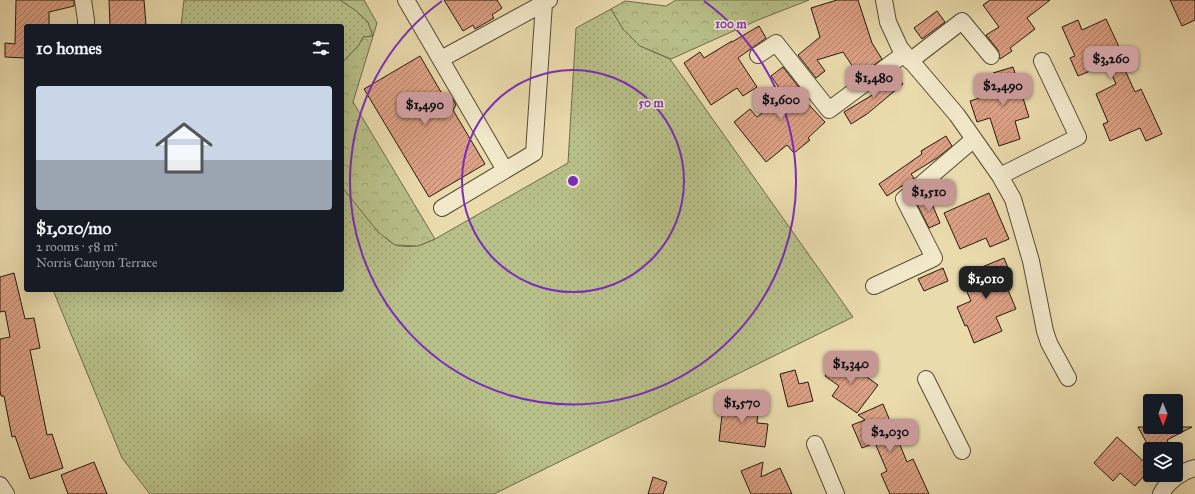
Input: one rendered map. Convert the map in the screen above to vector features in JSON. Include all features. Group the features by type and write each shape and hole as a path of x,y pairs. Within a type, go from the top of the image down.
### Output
{"street":[{"path":"83,0 86,24"},
{"path":"406,0 505,170"},
{"path":"884,0 888,22 900,48 907,58 958,115 1000,176 1012,199 1031,261 1042,319 1049,343 1068,378"},
{"path":"441,59 546,2"},
{"path":"442,208 534,153 546,2"},
{"path":"758,55 776,43 829,110 962,21 991,56"},
{"path":"1000,176 1078,137 1042,61"},
{"path":"874,286 934,258 904,199 974,139"},
{"path":"926,379 962,451"},
{"path":"815,444 836,494"},
{"path":"1161,494 1164,488 1186,470 1195,468"},
{"path":"0,485 6,494"}],"green space":[{"path":"184,0 340,0 355,10 368,22 373,36 363,37 359,45 344,61 344,24 181,24"},
{"path":"340,0 364,0 377,23 353,102 435,239 418,246 395,245 378,232 344,190 344,61 359,45 363,37 373,36 368,22 355,10"},
{"path":"676,0 809,0 758,20 671,59 640,46 623,29 611,9 625,1 666,6"},
{"path":"611,9 623,29 640,46 670,59 853,317 494,494 150,494 122,458 54,292 344,292 344,189 384,237 396,245 407,247 421,245 435,239 568,163 576,28"}],"building":[{"path":"16,0 74,0 74,6 49,12 49,24 24,24 24,58 5,57 5,43 15,44"},
{"path":"109,0 144,0 146,24 110,24"},
{"path":"444,0 497,0 502,8 492,15 494,18 475,29 473,25 463,31"},
{"path":"837,0 858,0 872,43 882,59 859,76 843,52 817,60 825,71 816,78 798,55 820,37 811,8"},
{"path":"990,0 1050,0 1027,18 1035,29 1010,48 1012,51 1000,59 998,50 986,35 999,27 983,5"},
{"path":"1170,0 1195,0 1195,20 1182,26"},
{"path":"937,11 945,22 922,39 914,28"},
{"path":"1106,19 1128,66 1124,68 1135,92 1141,89 1162,134 1146,141 1140,128 1110,141 1103,124 1108,122 1096,94 1116,84 1107,64 1078,76 1070,58 1075,56 1062,27 1078,20 1082,30"},
{"path":"759,26 766,38 738,58 757,87 743,96 737,88 711,105 684,63 700,52 704,58"},
{"path":"420,56 441,92 452,98 456,105 453,110 485,164 429,197 364,89"},
{"path":"783,67 801,90 798,93 825,122 808,138 810,140 794,153 787,145 766,162 734,122 750,109 757,117 784,95 771,76"},
{"path":"1013,67 1029,117 1015,121 1020,139 999,146 990,118 977,122 970,101 999,92 993,73"},
{"path":"894,73 903,84 867,114 851,124 844,112 874,94 871,91"},
{"path":"946,136 952,146 937,158 911,174 914,178 887,196 879,184 922,154 921,151"},
{"path":"989,193 1009,239 990,247 986,238 960,249 944,213"},
{"path":"930,199 940,223 929,228 917,204"},
{"path":"1004,258 1011,275 1003,278 1016,309 996,317 1002,331 974,343 967,325 965,326 957,307 971,301 960,276"},
{"path":"943,268 948,281 924,291 918,279"},
{"path":"14,273 25,319 34,318 40,348 30,350 47,435 52,434 63,468 30,479 15,436 12,437 4,396 1,396 0,390 0,339 10,337 5,311 0,312 0,277"},
{"path":"839,357 878,385 857,413 832,396 839,386 825,376"},
{"path":"795,370 799,384 808,382 813,401 788,407 780,374"},
{"path":"724,398 759,402 757,423 768,424 765,447 719,441"},
{"path":"883,404 907,462 913,459 929,494 890,494 881,474 887,471 875,443 862,448 852,425 865,420 858,415"},
{"path":"1138,427 1143,427 1143,434 1179,434 1167,440 1168,442 1146,442"},
{"path":"1183,427 1192,427 1183,432"},
{"path":"1117,437 1143,461 1143,477 1135,486 1120,473 1113,481 1094,463"},
{"path":"94,462 107,494 68,494 61,475"},
{"path":"763,462 761,477 780,468 792,494 751,494 741,471"},
{"path":"653,477 667,482 663,494 648,494"}]}
